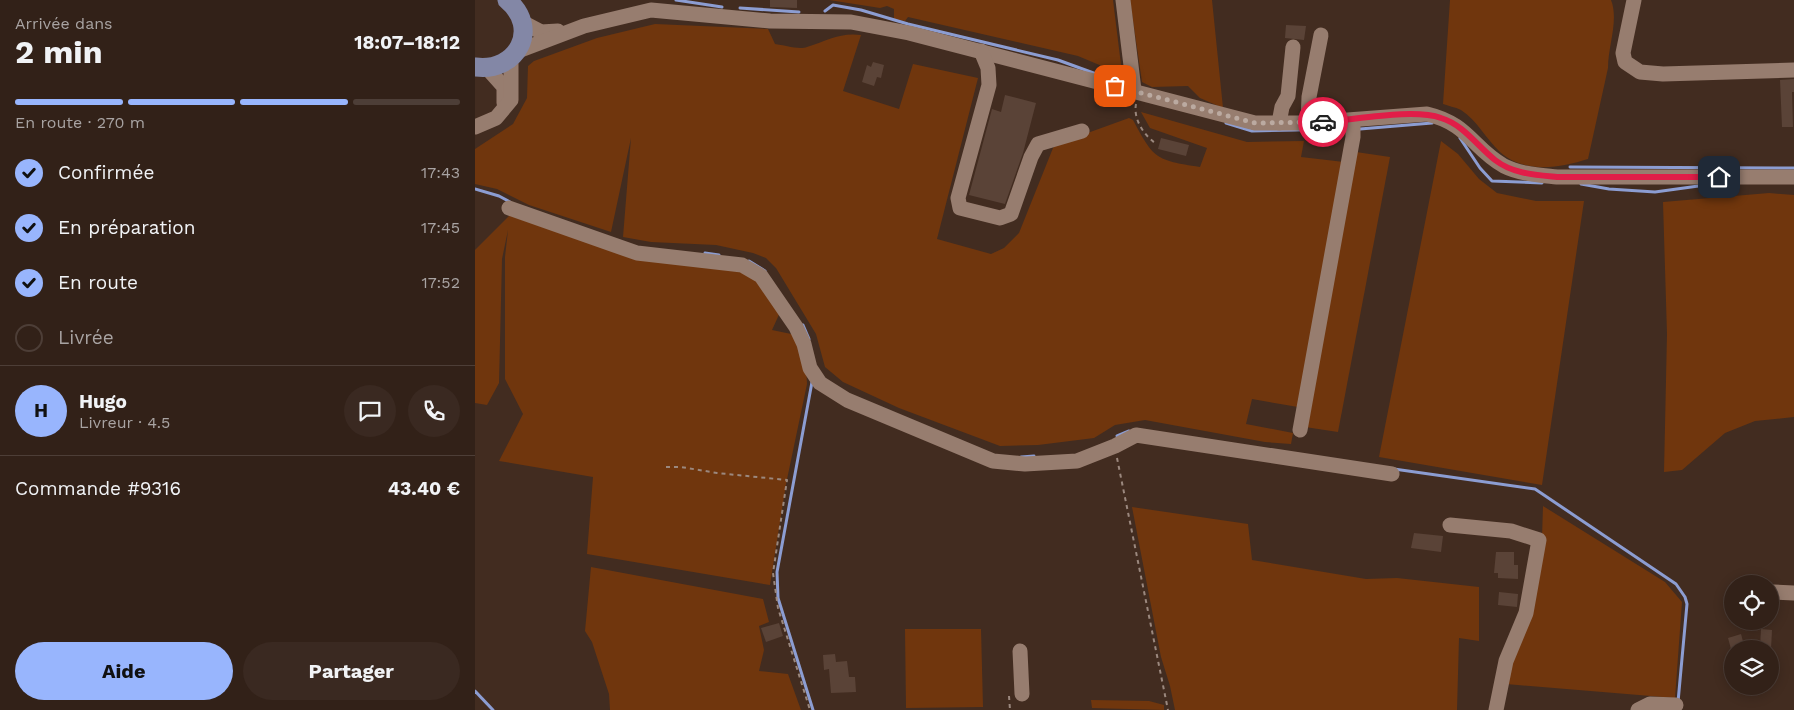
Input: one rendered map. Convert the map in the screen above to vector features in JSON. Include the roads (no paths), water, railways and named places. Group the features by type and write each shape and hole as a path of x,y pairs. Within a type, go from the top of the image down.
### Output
{"main road":[{"path":"478,67 504,64 514,55 523,32 517,9"}],"street":[{"path":"1123,0 1136,91"},
{"path":"1634,0 1623,53 1625,62 1640,72 1663,74 1794,70"},
{"path":"517,9 546,32 584,26 651,10 770,21 851,22 900,30 1255,123 1353,121 1419,114 1442,118 1462,129 1494,160 1513,169 1533,174 1567,177 1794,177"},
{"path":"475,127 500,114 509,104 512,95 514,55 584,26"},
{"path":"1308,123 1309,97 1321,35"},
{"path":"1279,123 1282,107 1288,96 1293,47"},
{"path":"981,51 988,68 989,85 958,198 960,208 1000,218 1008,216 1014,208 1031,157 1038,144 1082,131"},
{"path":"478,67 504,87 504,103 500,114"},
{"path":"1300,430 1353,136 1353,121"},
{"path":"509,208 637,253 742,265 761,276 797,327 804,344 810,368 820,383 847,400 993,461 1025,464 1077,460 1115,446 1135,435 1392,474"},
{"path":"1450,525 1511,531 1539,540 1526,613 1507,661 1496,710"},
{"path":"1779,592 1794,593"},
{"path":"1016,694 1020,651"},
{"path":"1638,710 1651,704 1676,704"}],"waterway":[{"path":"676,0 722,7"},
{"path":"825,11 833,5 861,10 908,24 1058,60 1110,79"},
{"path":"740,8 799,12"},
{"path":"1226,123 1252,131 1347,129"},
{"path":"1360,129 1432,123"},
{"path":"1460,138 1480,168 1492,181 1542,183"},
{"path":"1570,167 1794,168"},
{"path":"1581,184 1609,189 1655,192 1713,184"},
{"path":"475,189 499,196 510,202"},
{"path":"705,253 719,255"},
{"path":"749,261 765,271"},
{"path":"803,325 809,339"},
{"path":"812,382 777,572 778,598 813,710"},
{"path":"1117,436 1129,431"},
{"path":"1021,457 1034,456"},
{"path":"1394,469 1535,489 1676,584 1685,597 1687,604 1678,702"},
{"path":"475,691 493,710"}]}
